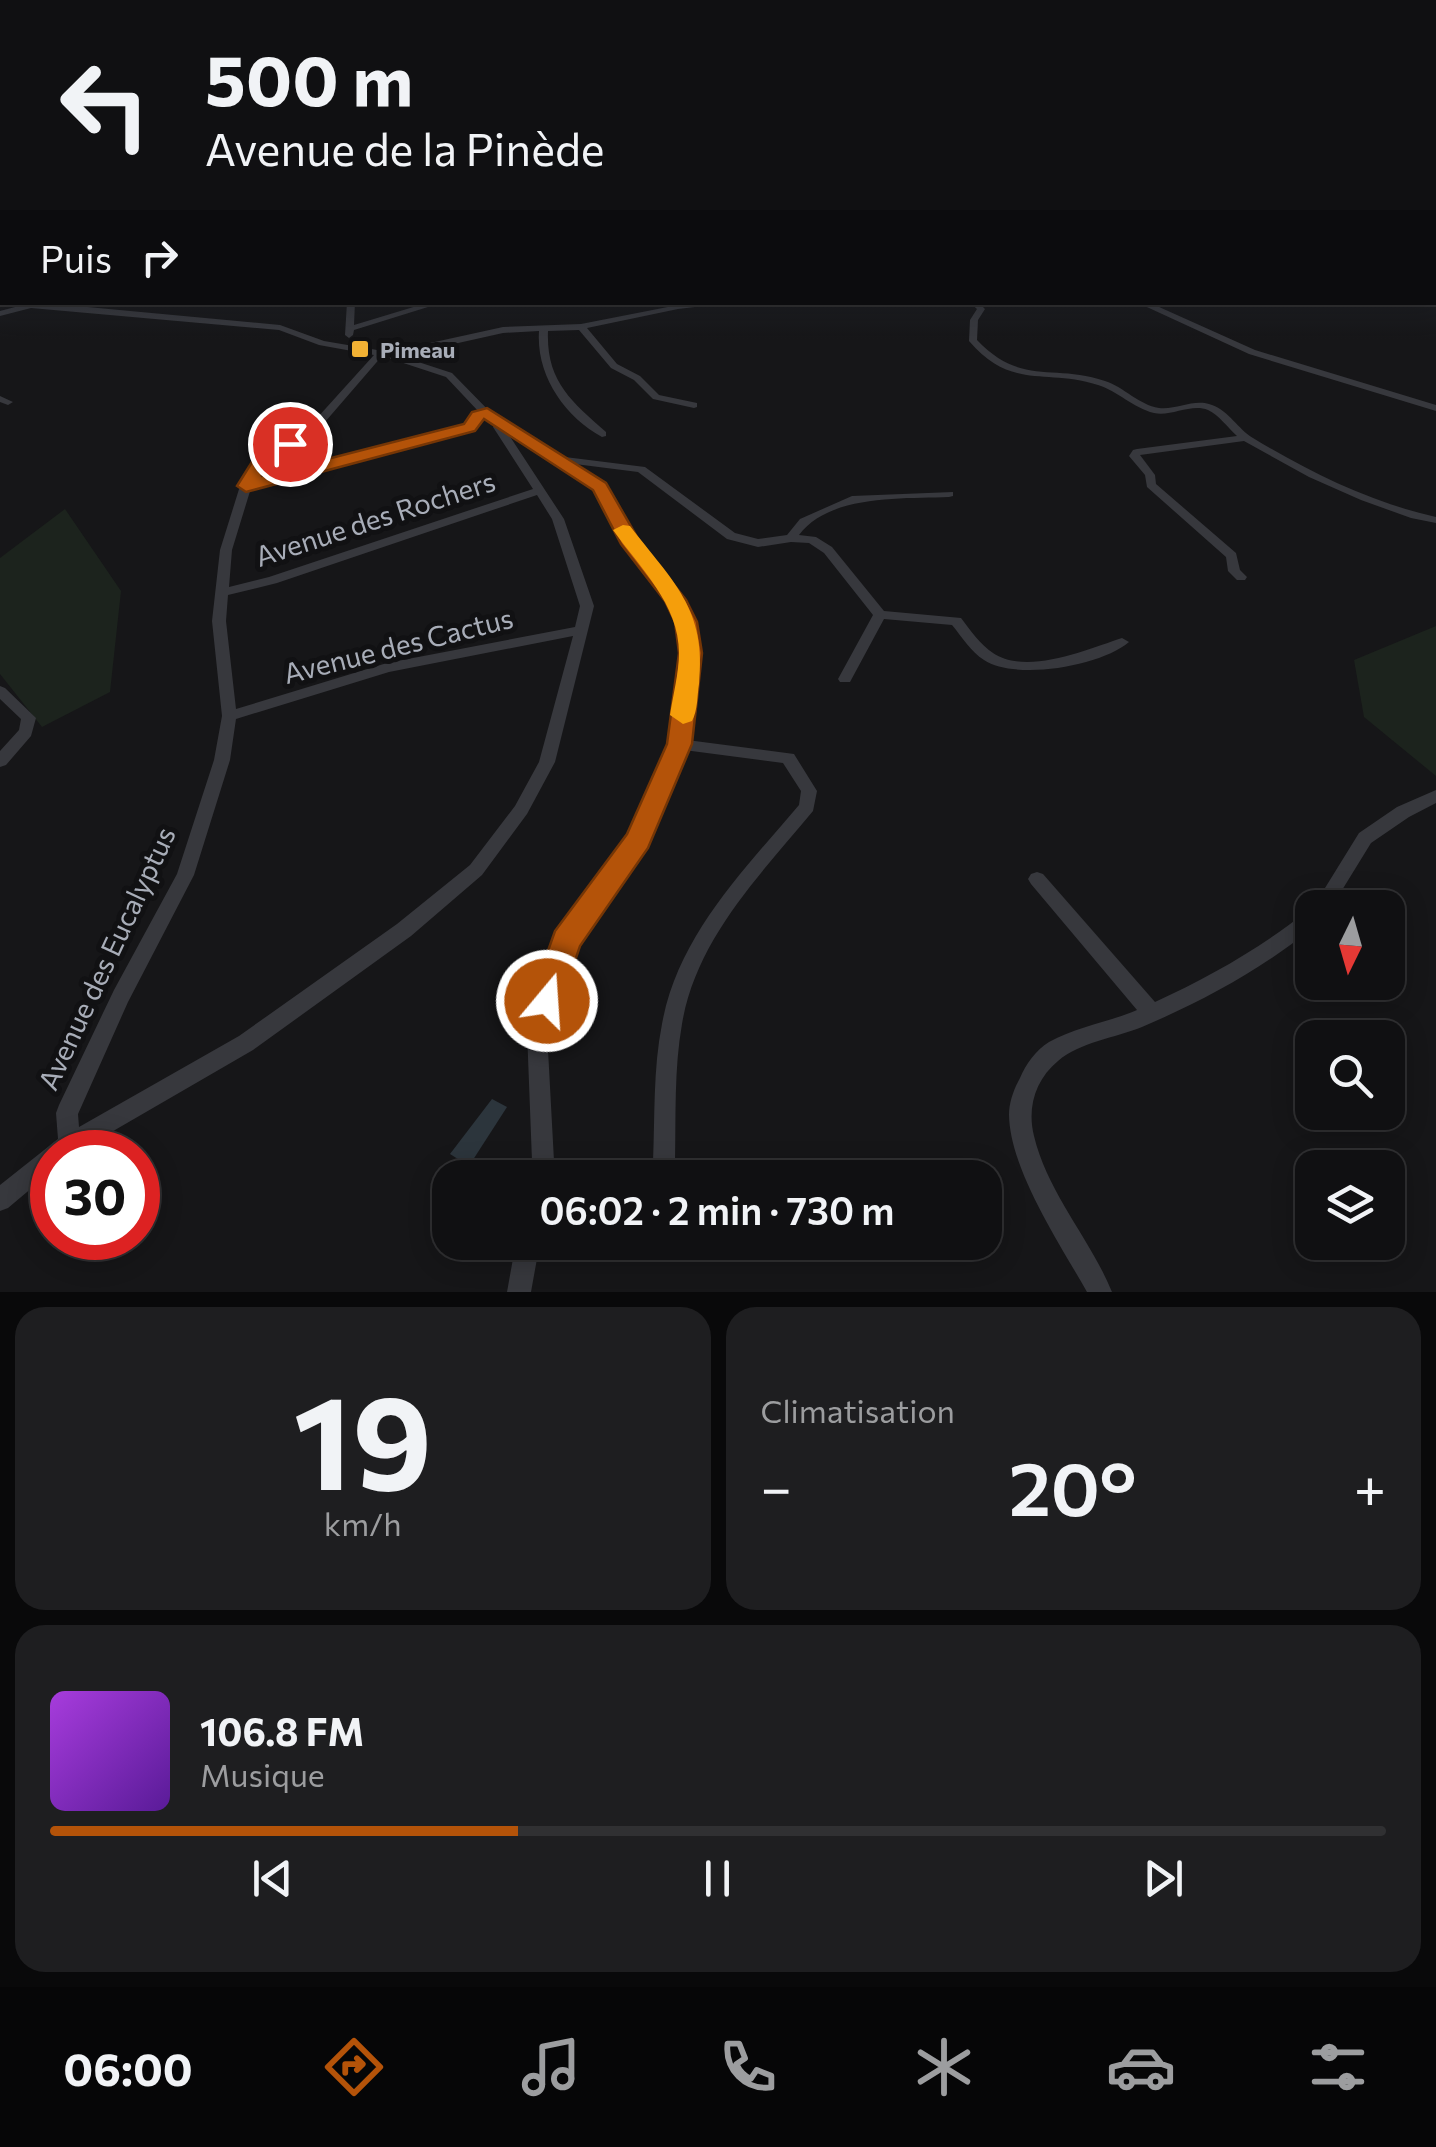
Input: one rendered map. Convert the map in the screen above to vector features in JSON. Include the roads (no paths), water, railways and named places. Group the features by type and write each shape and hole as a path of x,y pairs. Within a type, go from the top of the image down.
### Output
{"street":[{"path":"0,314 32,305"},
{"path":"46,305 280,328 322,343 389,355 449,376 490,416 542,490 573,556 587,606 547,762 520,810 476,870 404,930 246,1042 96,1130"},
{"path":"352,305 350,332 354,348"},
{"path":"322,343 431,305"},
{"path":"389,355 503,330 581,327 700,305"},
{"path":"976,305 981,310 974,320 973,341 999,364 1023,375 1103,383 1160,411 1208,406 1246,438 1324,478 1418,518 1436,520"},
{"path":"1147,305 1252,352 1436,408"},
{"path":"581,327 614,366 638,378 656,397 694,405"},
{"path":"543,328 542,347 550,382 570,408 602,434"},
{"name":"Avenue des Eucalyptus","path":"370,368 389,355"},
{"name":"Avenue des Eucalyptus","path":"64,1130 67,1113 121,996 186,875 222,760 229,716 219,621 226,550 246,486 259,466 321,420 370,368 389,355"},
{"path":"246,486 470,427 478,415 490,416 600,487 631,544 676,600 686,622 691,653 679,744 638,840 566,940 537,1031 543,1160"},
{"path":"1241,577 1234,571 1232,556 1198,532 1181,509 1151,485 1150,475 1134,456 1137,452 1174,446 1246,438"},
{"path":"561,459 641,468 731,536 758,543 790,538 812,540 828,550 880,614 956,621 991,659 1011,665 1050,664 1110,650 1122,642"},
{"name":"Avenue des Rochers","path":"224,592 272,580 542,490"},
{"path":"790,538 804,521 856,498 949,494"},
{"path":"845,679 880,614"},
{"name":"Avenue des Cactus","path":"229,716 387,668 581,630"},
{"path":"0,691 29,718 26,732 0,760"},
{"path":"664,1160 672,1020 691,962 717,917 807,807 808,791 788,758 679,744"},
{"path":"1333,890 1365,838 1403,812 1436,796"},
{"path":"1036,878 1151,1012"},
{"path":"1100,1292 1032,1167 1020,1113 1031,1076 1056,1050 1224,980 1295,932"},
{"path":"0,1200 30,1176"},
{"path":"519,1292 525,1260"}],"place":[{"name":"Pimeau","path":"360,349"}]}
